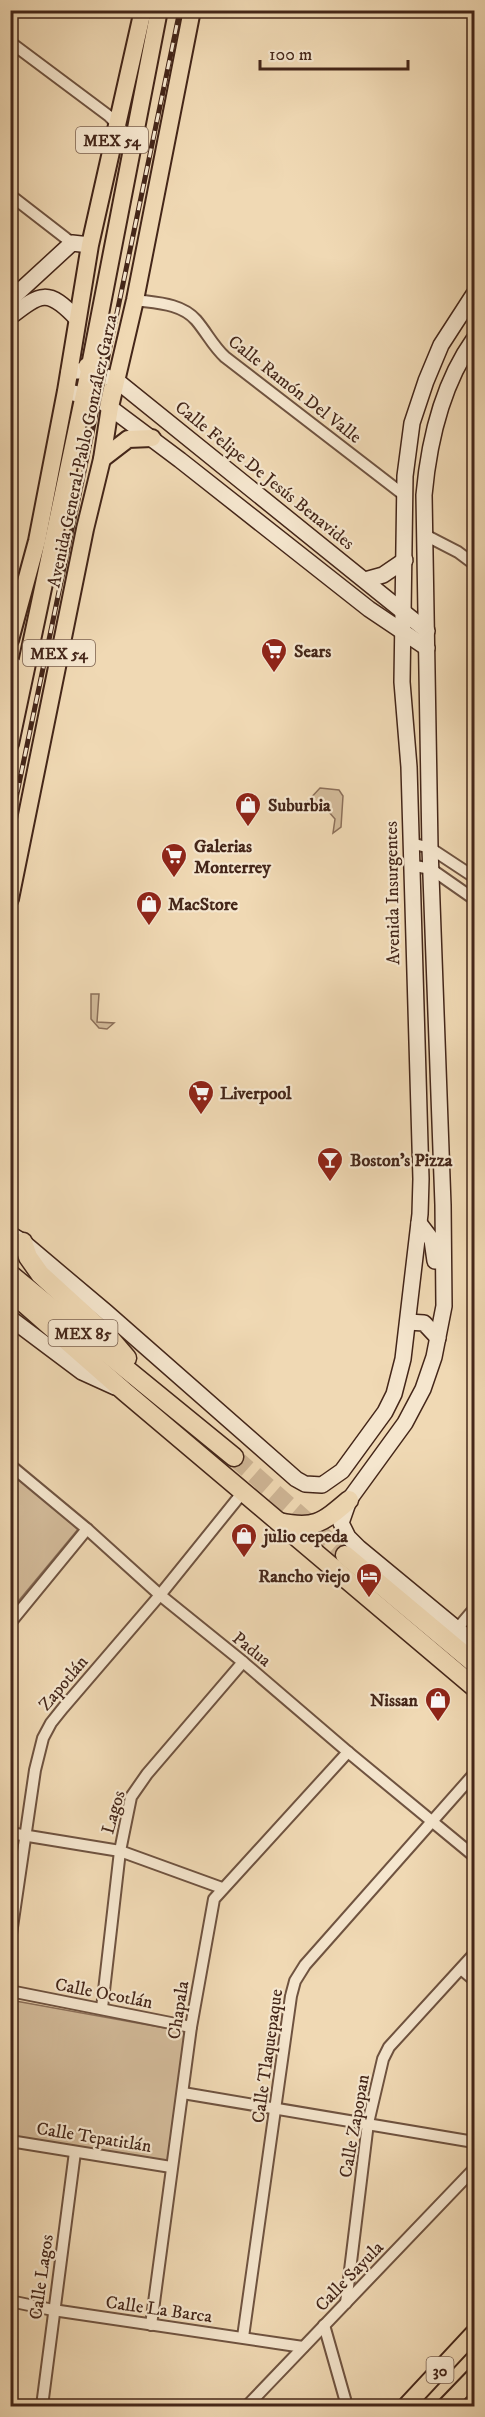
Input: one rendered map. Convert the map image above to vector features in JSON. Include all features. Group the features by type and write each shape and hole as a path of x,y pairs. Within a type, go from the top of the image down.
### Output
{"highway":[{"path":"17,1238 40,1274 109,1337 155,1392"},
{"name":"MEX 85","path":"10,1274 234,1457"},
{"name":"MEX 85","path":"10,1291 125,1392 474,1688"},
{"path":"277,1521 300,1527 317,1525 349,1500"},
{"path":"345,1555 474,1663"}],"main road":[{"name":"Avenida General Pablo González Garza","path":"10,640 37,541 66,391 90,244 142,10"},
{"name":"Avenida General Pablo González Garza","path":"10,744 88,371 159,10"},
{"name":"Avenida General Pablo González Garza","path":"10,899 81,545 102,459 110,408 135,300 192,10"},
{"path":"94,227 99,243 82,347 88,371 110,408"},
{"path":"10,317 72,243 90,244"},
{"path":"10,300 30,293 53,299 77,319"},
{"name":"Avenida Insurgentes","path":"17,1238 106,1312 296,1479 314,1486 329,1482 342,1471 385,1412 394,1394 403,1359 408,1322 419,1223 421,1179 410,865 409,767 403,703 404,495 408,443 418,401 441,345 474,294"},
{"path":"474,339 442,403 427,465 424,495 430,848 444,1306 438,1338 423,1389 405,1423 349,1500 342,1523 348,1537 474,1643"},
{"name":"Calle Felipe De Jesús Benavides","path":"69,371 88,371 116,380 427,631"},
{"path":"66,391 100,400 152,438 369,609 428,648"},
{"path":"102,459 128,439 152,438"},
{"path":"365,580 383,575 405,560"},
{"path":"440,1120 430,1138 432,1195 419,1223 432,1240 436,1294 444,1306"},
{"name":"MEX 85","path":"10,1318 82,1372 125,1392"},
{"path":"408,1322 424,1323 438,1338"},
{"path":"376,1463 371,1461 368,1455 385,1412"},
{"name":"30","path":"406,2406 474,2333"},
{"name":"30","path":"446,2406 474,2377"}],"street":[{"path":"10,42 116,123 132,140"},
{"path":"10,195 72,243"},
{"name":"Calle Ramón Del Valle","path":"135,300 164,303 185,311 195,318 208,340 225,357 404,495"},
{"path":"425,535 458,552 474,564"},
{"path":"10,660 25,670"},
{"path":"411,843 430,848 474,877"},
{"path":"410,865 431,869 474,899"},
{"path":"10,1480 14,1468"},
{"name":"Padua","path":"14,1468 87,1528 160,1595 474,1856"},
{"name":"Zapotlán","path":"10,1941 24,1836 43,1738 51,1723 160,1595 243,1492"},
{"path":"10,1623 87,1528"},
{"path":"457,1629 474,1609"},
{"name":"Lagos","path":"102,2008 120,1851 131,1797 147,1774 243,1662"},
{"name":"Chapala","path":"151,2325 191,2027 214,1899 348,1752"},
{"name":"Calle Tlaquepaque","path":"243,2337 295,1981 305,1965 474,1774"},
{"path":"10,1833 120,1851 222,1888"},
{"name":"Calle Zapopan","path":"346,2302 368,2123 383,2059 389,2048 474,1954"},
{"path":"461,1969 474,1980"},
{"name":"Calle Ocotlán","path":"10,1991 191,2027"},
{"path":"183,2093 277,2107 474,2142"},
{"name":"Calle Tepatitlán","path":"10,2141 171,2166"},
{"name":"Calle Lagos","path":"42,2406 75,2152"},
{"name":"Calle Sayula","path":"247,2406 474,2169"},
{"name":"Calle La Barca","path":"10,2301 53,2310 303,2347"},
{"path":"324,2325 347,2406"}],"shaded area":[{"path":"320,788 339,790 343,796 341,827 333,833 335,819 322,804 306,803"},
{"path":"91,994 99,994 97,1022 114,1023 107,1029 99,1028 91,1019"},
{"path":"18,1475 79,1528 11,1610 11,1484"},
{"path":"10,2000 187,2032 168,2163 11,2138"}],"tunnel":[{"path":"234,1457 345,1555"}],"railway":[{"path":"10,827 180,10"}],"place":[{"name":"Sears","path":"274,674"},
{"name":"Suburbia","path":"248,828"},
{"name":"Galerias Monterrey","path":"174,879"},
{"name":"MacStore","path":"149,927"},
{"name":"Liverpool","path":"201,1116"},
{"name":"Boston's Pizza","path":"330,1183"},
{"name":"julio cepeda","path":"244,1559"},
{"name":"Rancho viejo","path":"369,1599"},
{"name":"Nissan","path":"438,1723"}]}
